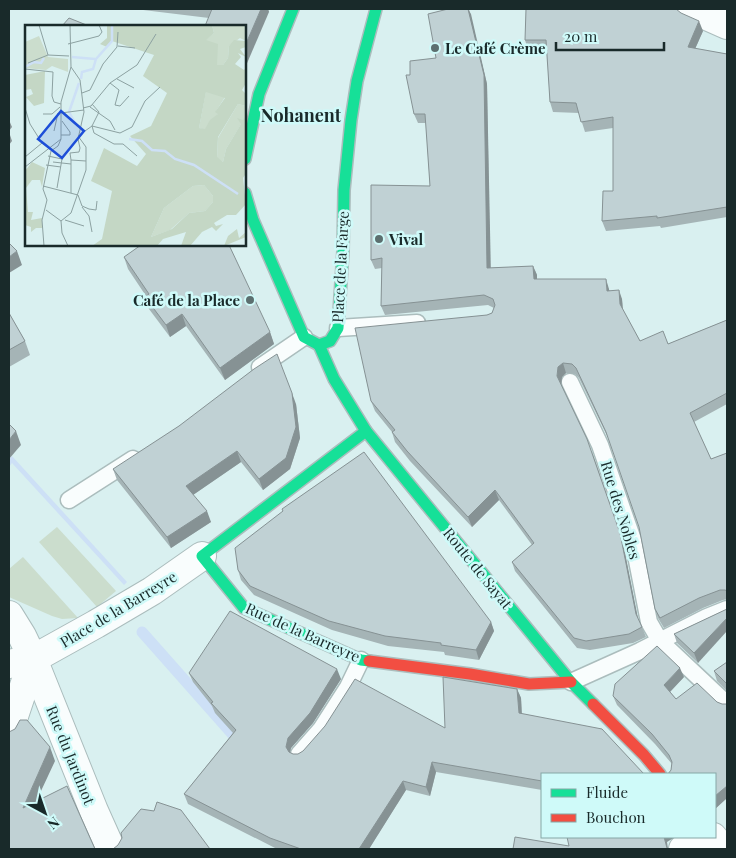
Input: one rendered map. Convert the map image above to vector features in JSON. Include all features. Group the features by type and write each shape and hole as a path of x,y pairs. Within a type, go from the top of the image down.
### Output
{"street":[{"path":"246,154 259,94 293,9"},
{"name":"Place de la Farge","path":"319,346 330,341 338,328 343,251 344,190 351,120 357,81 376,9"},
{"path":"691,9 727,25"},
{"path":"246,196 253,220 304,337 319,346"},
{"name":"Route de Sayat","path":"319,346 326,368 341,395 366,431 571,682 644,755 659,773"},
{"path":"202,556 366,431"},
{"name":"Rue de la Barreyre","path":"202,556 244,608 361,660 470,674 529,684 571,682"},
{"name":"Place de la Barreyre","path":"21,661 152,591 202,556"},
{"name":"Rue du Jardinot","path":"9,615 22,636 21,661 111,849"},
{"path":"9,731 21,661"},
{"path":"682,849 700,838"},
{"path":"714,838 724,849"}],"lane":[{"path":"338,328 429,322"},
{"path":"244,378 304,337"},
{"name":"Rue des Nobles","path":"570,382 600,445 633,540 649,622 660,641 727,704"},
{"path":"69,500 144,451"},
{"path":"571,682 727,609"},
{"path":"299,754 321,729 348,687 361,660"}],"green space":[{"path":"57,527 116,591 97,607 39,542"},
{"path":"23,557 78,618 62,619 52,616 9,597 9,569"}],"water":[{"path":"12,456 127,582 124,585 12,463 9,467 9,459"}],"building":[{"path":"212,9 261,9 246,44 246,25 205,25"},
{"path":"448,9 468,9 484,75 487,268 533,266 534,279 606,279 607,291 619,290 620,304 640,341 663,331 668,344 727,320 727,393 690,413 711,459 727,453 727,591 720,590 699,598 660,618 655,609 639,527 606,432 576,368 572,364 563,363 558,367 557,376 587,439 620,533 636,614 642,627 629,634 586,641 574,638 512,562 534,543 495,490 468,517 407,451 392,432 395,430 371,401 355,328 487,315 492,313 495,305 493,299 484,295 381,306 382,258 371,260 371,185 430,186 425,114 414,114 406,75 410,75 410,61 436,58 428,14"},
{"path":"526,9 676,9 699,21 688,47 727,54 727,207 657,218 657,216 602,221 603,191 613,191 613,117 581,122 576,103 550,102 546,40 525,40"},
{"path":"69,18 86,25 63,25"},
{"path":"9,243 17,251 9,257"},
{"path":"140,246 229,246 270,332 220,368 182,314 166,325 145,297 149,294 124,257"},
{"path":"9,313 25,341 9,350"},
{"path":"277,354 292,393 296,427 286,458 259,479 237,451 186,486 207,511 167,537 113,469 179,426 254,369"},
{"path":"9,424 16,431 9,440"},
{"path":"364,452 491,622 476,650 441,645 441,643 385,636 329,621 250,586 238,570 235,548 283,511 282,509"},
{"path":"727,609 727,618 694,653 674,634"},
{"path":"230,611 337,669 310,713 288,738 286,747 293,754 303,751 325,726 355,679 445,728 443,677 517,689 519,713 602,729 643,773 541,773 541,781 432,762 426,787 403,781 359,849 301,849 270,838 184,794 236,730 211,703 213,702 189,673"},
{"path":"657,646 680,668 664,685 676,699 697,683 717,702 727,704 727,786 716,795 716,773 669,773 672,762 669,755 652,734 613,696 615,684"},
{"path":"727,662 727,684 714,671"},
{"path":"20,720 27,720 50,747 23,808 67,786 95,849 9,849 9,732 15,729"},
{"path":"157,802 181,810 210,849 113,849 122,838 121,833 141,809 154,811"},
{"path":"515,837 569,846 567,838 664,838 668,849 513,849"}],"waterway":[{"path":"142,632 242,745"}],"traffic: fast":[{"path":"246,154 259,94 293,9"},
{"path":"319,345 330,341 338,328 343,251 344,190 351,120 357,81 376,9"},
{"path":"246,196 253,220 304,337 319,345"},
{"path":"319,345 334,379 366,431 571,682 593,704"},
{"path":"366,431 202,556 244,608 361,660 369,661"}],"traffic: jam":[{"path":"369,661 470,674 529,684 571,682"},
{"path":"593,704 644,755 659,773"}],"place":[{"name":"Le Café Crème","path":"435,48"},
{"name":"Vival","path":"379,239"},
{"name":"Café de la Place","path":"250,300"}],"district":[{"name":"Nohanent","path":"301,115"}]}
